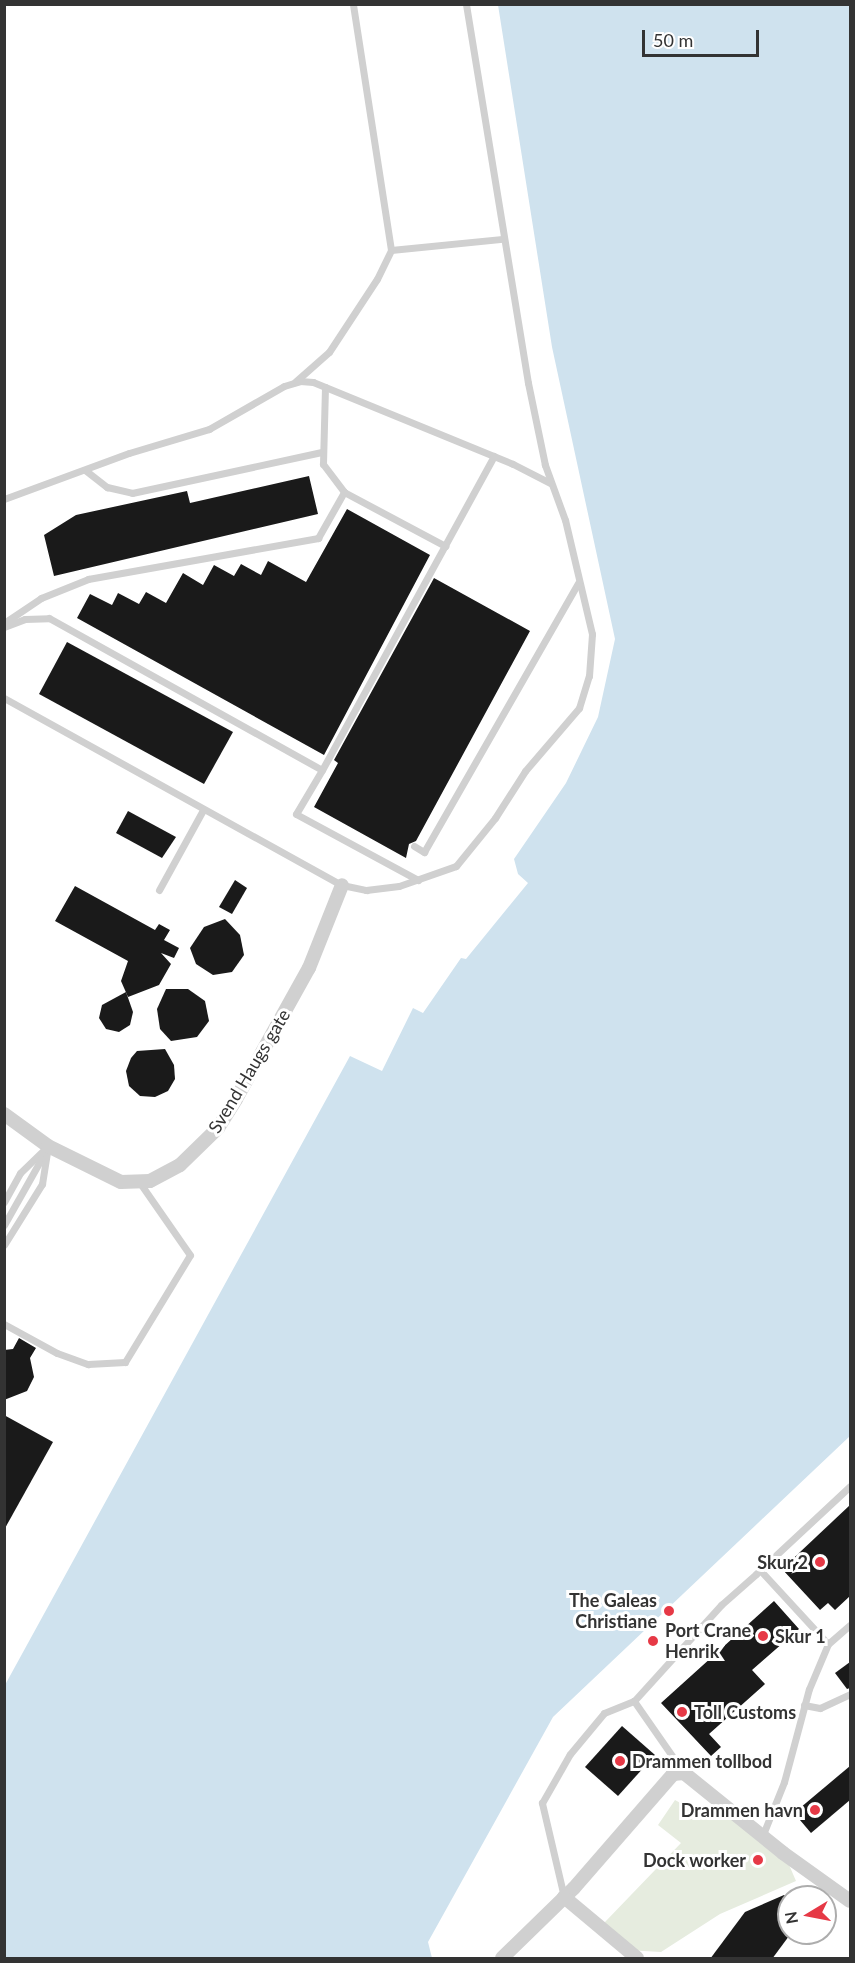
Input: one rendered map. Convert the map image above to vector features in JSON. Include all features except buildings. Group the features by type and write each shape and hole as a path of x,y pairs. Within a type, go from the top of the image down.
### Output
{"street":[{"name":"Svend Haugs gate","path":"140,1183 164,1176 180,1166 218,1128 309,968 342,885"},
{"path":"4,1114 48,1146 121,1182 140,1183"},
{"path":"502,1959 564,1897 673,1774 684,1773 762,1837 850,1901"},
{"path":"564,1897 638,1959"}],"lane":[{"path":"4,499 209,429 295,382 329,352 377,279 391,250 353,4"},
{"path":"4,698 202,810 342,885 366,890 418,880 456,866 495,818 525,771 579,708 589,676 592,634 578,583 565,520 550,483 502,239 466,4"},
{"path":"391,250 502,239"},
{"path":"295,382 325,387 494,456 550,483"},
{"path":"325,387 323,464 344,492 445,546"},
{"path":"85,470 106,487 132,493 322,452"},
{"path":"418,880 296,814 494,456"},
{"path":"4,625 41,598 88,579 318,538 344,492"},
{"path":"414,846 424,852 578,583"},
{"path":"4,625 25,619 49,618 322,770"},
{"path":"159,890 202,810"},
{"path":"4,1202 20,1173 48,1146"},
{"path":"4,1225 48,1146"},
{"path":"4,1245 42,1184 48,1146"},
{"path":"4,1324 57,1353 88,1364 124,1362 190,1255 140,1183"},
{"path":"564,1897 542,1803 570,1754 604,1713 634,1701 721,1605 850,1486"},
{"path":"760,1570 828,1644"},
{"path":"762,1837 784,1782 804,1705 828,1644 850,1625"},
{"path":"804,1705 820,1708 850,1694"},
{"path":"634,1701 684,1773"}],"shaded area":[{"path":"675,1800 702,1815 730,1811 787,1860 796,1881 787,1885 777,1885 777,1889 720,1914 661,1952 626,1950 604,1931 605,1922 681,1843 658,1825"}],"water":[{"path":"498,5 850,5 850,1436 553,1717 428,1942 432,1958 5,1958 5,1685 350,1056 382,1071 413,1008 423,1013 461,958 466,959 528,883 518,874 514,859 566,783 598,717 615,639 552,347"}],"place":[{"name":"Skur 2","path":"820,1562"},
{"name":"The Galeas Christiane","path":"669,1611"},
{"name":"Skur 1","path":"763,1636"},
{"name":"Port Crane Henrik","path":"653,1641"},
{"name":"Toll Customs","path":"682,1712"},
{"name":"Drammen tollbod","path":"620,1761"},
{"name":"Drammen havn","path":"815,1810"},
{"name":"Dock worker","path":"758,1860"}]}
